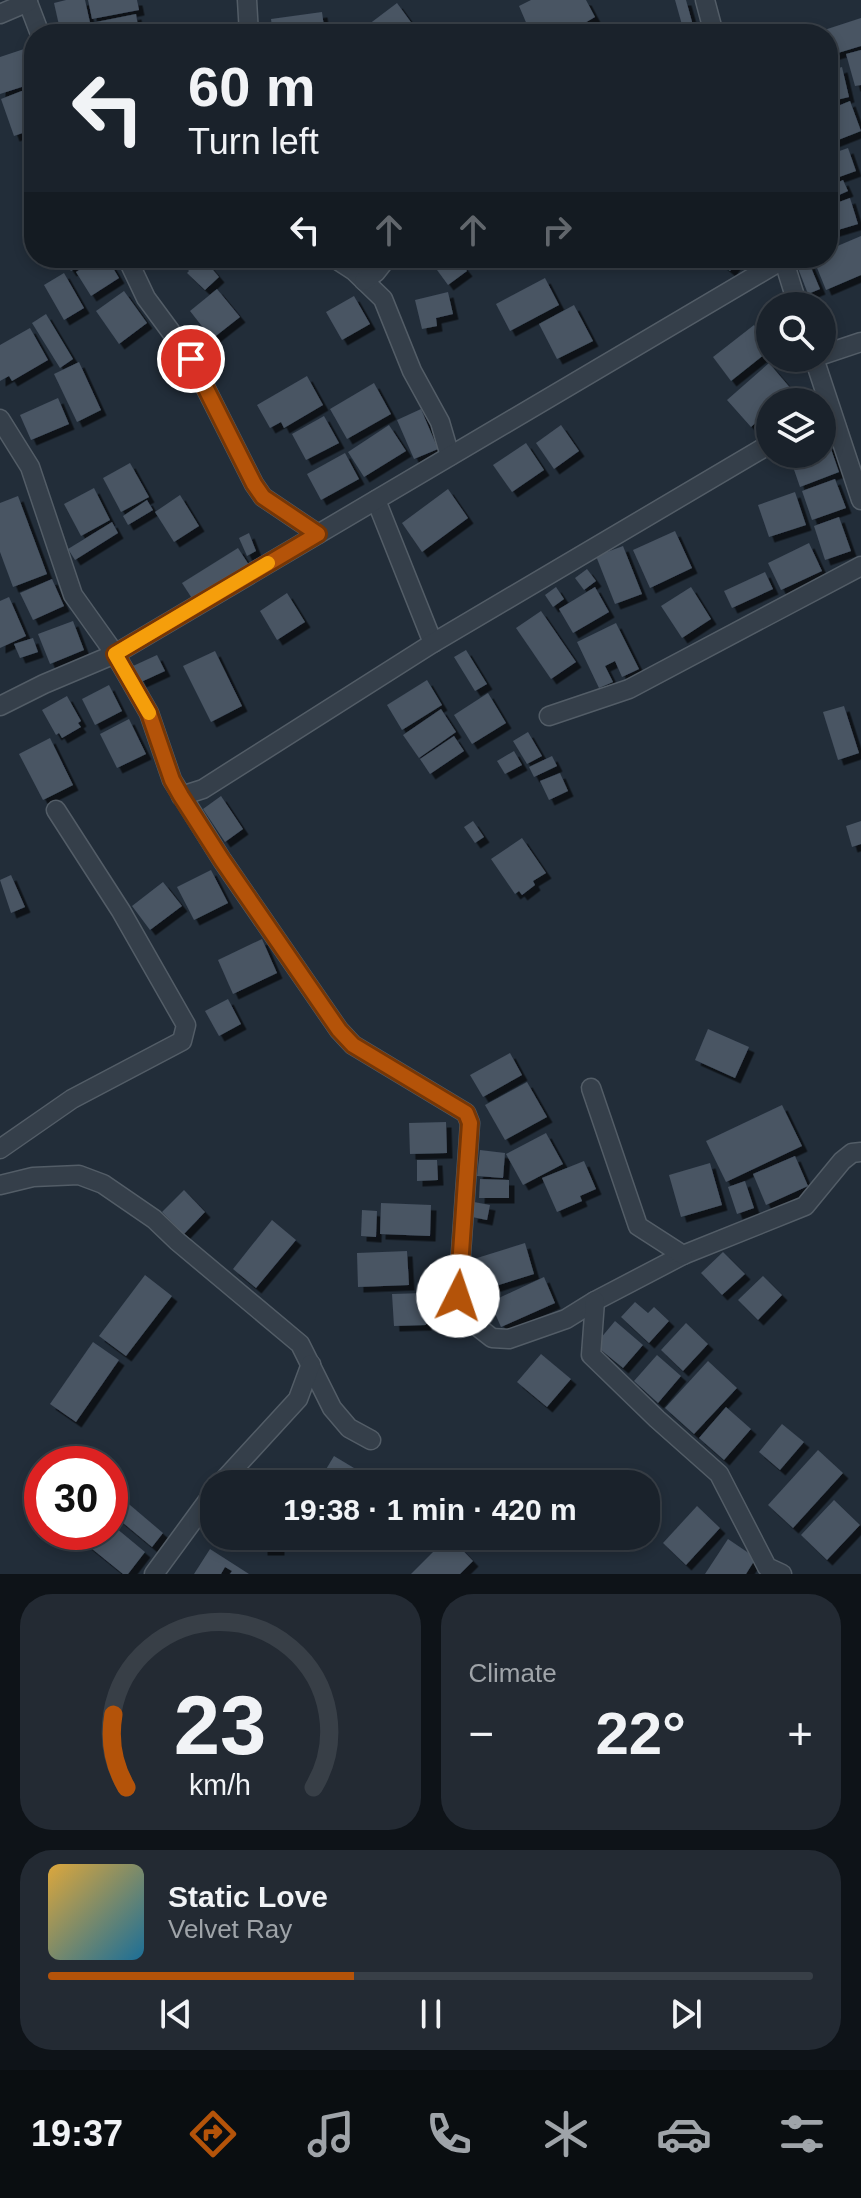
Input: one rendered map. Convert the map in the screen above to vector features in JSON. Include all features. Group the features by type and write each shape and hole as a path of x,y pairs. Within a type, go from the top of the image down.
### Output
{"street":[{"path":"247,0 248,24"},
{"path":"705,0 711,24"},
{"path":"0,14 27,1 36,24"},
{"path":"132,268 146,298 191,359 263,497 318,534"},
{"path":"347,268 383,299 412,371 440,422 450,456"},
{"path":"364,281 379,268"},
{"path":"0,706 115,654 767,268"},
{"path":"787,268 794,292"},
{"path":"836,350 861,342"},
{"path":"0,419 30,467 73,595 115,654 149,713 172,780 231,873 339,1030 353,1045 466,1113 470,1123 458,1296 464,1316 492,1338 509,1339 566,1319 683,1255 805,1206 842,1161 852,1153 861,1152"},
{"path":"836,437 861,500"},
{"path":"181,796 203,789 433,643 756,452"},
{"path":"376,500 433,643"},
{"path":"549,716 629,689 861,566"},
{"path":"0,1149 72,1099 182,1041 186,1025 121,911 56,810"},
{"path":"591,1088 638,1226 683,1255"},
{"path":"0,1185 54,1174 79,1175 103,1184 154,1219 300,1344 332,1408 349,1428 371,1440"},
{"path":"595,1301 591,1355 719,1474 770,1572"},
{"path":"566,1319 592,1336"},
{"path":"233,1470 298,1399 311,1364"},
{"path":"154,1574 200,1511"}],"building":[{"path":"85,0 90,24 59,24 54,3"},
{"path":"88,0 137,0 139,10 92,19"},
{"path":"531,0 586,0 595,17 583,24 527,24 519,6"},
{"path":"675,0 686,0 693,24 682,24"},
{"path":"397,3 412,24 369,24"},
{"path":"322,12 324,24 272,24 271,19"},
{"path":"136,14 138,24 96,24"},
{"path":"861,18 861,46 838,53 838,26"},
{"path":"24,49 24,86 0,94 0,57"},
{"path":"861,50 861,85 855,86 846,54"},
{"path":"842,67 849,97 838,100 838,68"},
{"path":"24,90 24,132 14,136 1,99"},
{"path":"850,101 861,131 838,140 838,106"},
{"path":"848,148 856,171 838,177 838,152"},
{"path":"843,180 848,191 838,196 838,182"},
{"path":"850,198 858,224 838,230 838,202"},
{"path":"861,236 861,275 826,290 817,268 838,268 838,246"},
{"path":"82,268 113,268 119,278 91,296 76,272"},
{"path":"186,268 211,268 219,277 205,290 187,273"},
{"path":"436,268 465,268 467,271 448,285"},
{"path":"798,268 811,268 820,289 807,292"},
{"path":"64,273 84,308 64,320 44,285"},
{"path":"545,278 559,305 510,331 496,304"},
{"path":"217,289 240,317 212,339 190,311"},
{"path":"124,291 147,323 119,344 96,311"},
{"path":"448,292 453,314 436,318 437,326 422,329 415,300"},
{"path":"354,296 370,324 342,340 326,312"},
{"path":"574,305 593,341 557,359 539,324"},
{"path":"46,314 73,359 60,368 32,323"},
{"path":"754,325 756,328 756,361 731,381 713,357"},
{"path":"30,328 48,360 12,381 9,376 0,381 0,345"},
{"path":"79,362 101,410 77,422 54,374"},
{"path":"759,372 777,372 790,388 756,388 756,423 751,427 727,400"},
{"path":"307,376 323,405 284,428 281,422 270,428 257,405"},
{"path":"374,383 391,414 347,439 330,409"},
{"path":"58,398 69,424 31,440 20,415"},
{"path":"421,409 438,449 414,459 397,420"},
{"path":"324,416 339,443 306,460 292,434"},
{"path":"389,425 406,451 364,477 348,452"},
{"path":"561,425 579,451 554,469 536,443"},
{"path":"526,443 544,470 512,492 493,465"},
{"path":"345,453 359,479 321,500 307,474"},
{"path":"130,463 149,497 121,512 103,478"},
{"path":"836,463 839,472 800,487 793,468 836,468"},
{"path":"835,479 846,508 812,520 802,491"},
{"path":"94,488 110,520 81,536 64,504"},
{"path":"448,489 468,518 422,552 402,523"},
{"path":"795,492 806,525 769,537 758,505"},
{"path":"180,495 199,526 174,542 155,512"},
{"path":"18,496 47,574 13,587 0,552 0,503"},
{"path":"147,500 153,510 128,525 123,516"},
{"path":"839,517 851,551 825,560 814,526"},
{"path":"112,522 118,533 75,560 68,549"},
{"path":"675,531 692,568 650,588 633,550"},
{"path":"249,533 256,551 247,556 239,538"},
{"path":"809,543 822,571 781,590 768,563"},
{"path":"623,546 642,594 615,604 596,556"},
{"path":"238,548 249,565 193,600 182,583"},
{"path":"587,569 596,581 584,590 575,578"},
{"path":"765,572 773,589 732,608 724,591"},
{"path":"52,579 64,606 33,620 20,593"},
{"path":"556,587 564,599 553,607 545,595"},
{"path":"595,587 609,612 573,633 559,609"},
{"path":"691,587 711,619 682,638 661,606"},
{"path":"287,593 305,622 277,640 260,611"},
{"path":"9,597 26,636 0,648 0,601"},
{"path":"541,611 576,662 551,679 516,628"},
{"path":"73,621 84,650 50,664 38,634"},
{"path":"616,623 639,669 622,677 615,661 605,666 613,682 599,688 577,642"},
{"path":"33,638 38,652 20,658 14,644"},
{"path":"466,650 487,684 475,691 454,657"},
{"path":"215,651 242,706 211,722 183,666"},
{"path":"157,655 165,671 141,682 133,666"},
{"path":"427,680 442,705 402,730 387,705"},
{"path":"109,685 122,711 95,725 82,699"},
{"path":"488,693 506,723 472,744 454,715"},
{"path":"67,696 81,721 78,723 81,727 62,738 59,733 56,735 42,710"},
{"path":"844,706 859,753 838,760 823,712"},
{"path":"441,709 456,732 419,758 403,735"},
{"path":"129,719 146,754 117,768 100,734"},
{"path":"528,732 542,756 527,764 513,741"},
{"path":"454,736 464,751 430,774 420,759"},
{"path":"50,738 73,785 43,800 19,754"},
{"path":"514,751 522,765 505,774 497,761"},
{"path":"552,756 557,766 534,777 529,767"},
{"path":"560,773 568,791 549,800 540,781"},
{"path":"221,796 243,829 225,842 203,809"},
{"path":"473,821 484,837 475,843 464,827"},
{"path":"861,821 861,844 852,847 846,826"},
{"path":"522,838 546,873 533,881 535,885 522,895 519,891 515,894 491,859"},
{"path":"211,870 228,903 194,920 177,887"},
{"path":"11,875 25,907 11,913 0,880"},
{"path":"163,882 182,906 150,930 132,906"},
{"path":"262,939 277,973 233,994 218,960"},
{"path":"228,999 241,1024 219,1036 205,1011"},
{"path":"708,1029 749,1047 735,1078 695,1060"},
{"path":"510,1053 522,1075 483,1097 470,1075"},
{"path":"527,1082 547,1117 505,1140 485,1105"},
{"path":"782,1105 802,1146 726,1182 706,1141"},
{"path":"446,1122 447,1153 410,1154 409,1123"},
{"path":"546,1133 563,1164 523,1185 506,1154"},
{"path":"480,1150 505,1153 503,1178 477,1176"},
{"path":"795,1156 808,1186 766,1205 753,1174"},
{"path":"417,1160 437,1160 438,1180 417,1181"},
{"path":"584,1161 596,1189 580,1196 582,1201 557,1212 542,1178"},
{"path":"710,1163 722,1205 681,1217 669,1175"},
{"path":"480,1179 509,1180 509,1198 479,1198"},
{"path":"745,1181 754,1208 737,1214 728,1187"},
{"path":"184,1190 205,1212 184,1234 162,1212"},
{"path":"474,1202 490,1205 487,1220 472,1217"},
{"path":"381,1203 431,1205 430,1236 380,1234"},
{"path":"362,1210 377,1211 376,1237 361,1236"},
{"path":"272,1220 296,1240 256,1288 233,1269"},
{"path":"525,1243 534,1274 486,1289 477,1258"},
{"path":"407,1251 409,1285 358,1287 357,1253"},
{"path":"723,1252 745,1274 722,1295 701,1273"},
{"path":"145,1275 172,1296 126,1356 99,1336"},
{"path":"763,1276 782,1295 758,1320 738,1300"},
{"path":"544,1277 555,1303 501,1327 490,1302"},
{"path":"424,1293 426,1325 394,1326 392,1294"},
{"path":"635,1302 648,1313 654,1307 669,1321 649,1343 621,1317"},
{"path":"615,1321 643,1345 623,1368 595,1345"},
{"path":"686,1323 708,1344 683,1371 661,1350"},
{"path":"93,1342 119,1360 76,1422 50,1404"},
{"path":"541,1354 571,1379 547,1407 517,1382"},
{"path":"657,1355 681,1376 658,1403 634,1381"},
{"path":"708,1361 737,1388 694,1434 665,1408"},
{"path":"726,1407 751,1429 724,1460 699,1438"},
{"path":"782,1424 804,1442 780,1470 759,1452"},
{"path":"818,1450 843,1473 793,1528 768,1505"},
{"path":"334,1456 354,1468 353,1470 326,1470"},
{"path":"834,1500 860,1525 827,1560 801,1535"},
{"path":"128,1503 163,1533 152,1547 128,1527"},
{"path":"697,1506 720,1528 686,1565 663,1543"},
{"path":"128,1538 145,1552 128,1574 123,1574 93,1550 128,1550"},
{"path":"728,1539 756,1558 746,1574 705,1574"},
{"path":"212,1550 249,1574 230,1574 232,1571 225,1567 221,1574 194,1574"},
{"path":"435,1550 462,1550 473,1561 460,1574 411,1574"}],"slow traffic":[{"path":"149,713 115,654 268,563"}],"route":[{"path":"191,359 263,497 318,534 115,654 149,713 172,780 181,796 339,1030 353,1045 466,1113 470,1123 458,1296"}]}
